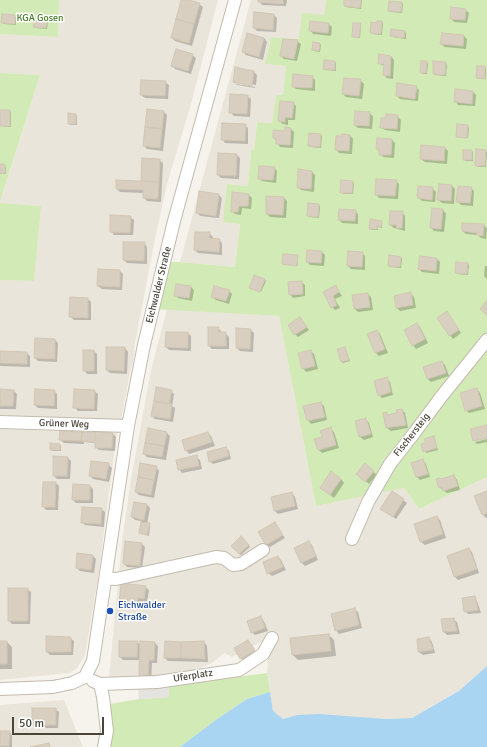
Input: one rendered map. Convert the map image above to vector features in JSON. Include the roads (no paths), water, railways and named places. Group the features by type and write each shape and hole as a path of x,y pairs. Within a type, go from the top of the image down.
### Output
{"street":[{"name":"Eichwalder Straße","path":"85,677 93,661 128,426 144,345 174,221 235,0"},
{"name":"Fischersteig","path":"352,539 368,502 390,464 487,340"},
{"name":"Grüner Weg","path":"0,422 128,426"},
{"path":"106,578 116,579 216,557 224,558 233,565 242,564 263,550"},
{"name":"Uferplatz","path":"100,684 157,682 239,670 264,654 272,638"},
{"path":"0,689 53,687 72,683 85,677 100,684 107,730 104,747"}],"water":[{"path":"487,666 487,747 180,747 217,719 247,699 270,692 273,711 283,719 297,715 319,714 386,719 412,718 459,691"}],"place":[{"name":"Eichwalder Straße","path":"110,611"}],"park label":[{"name":"KGA Gosen","path":"40,18"}]}
